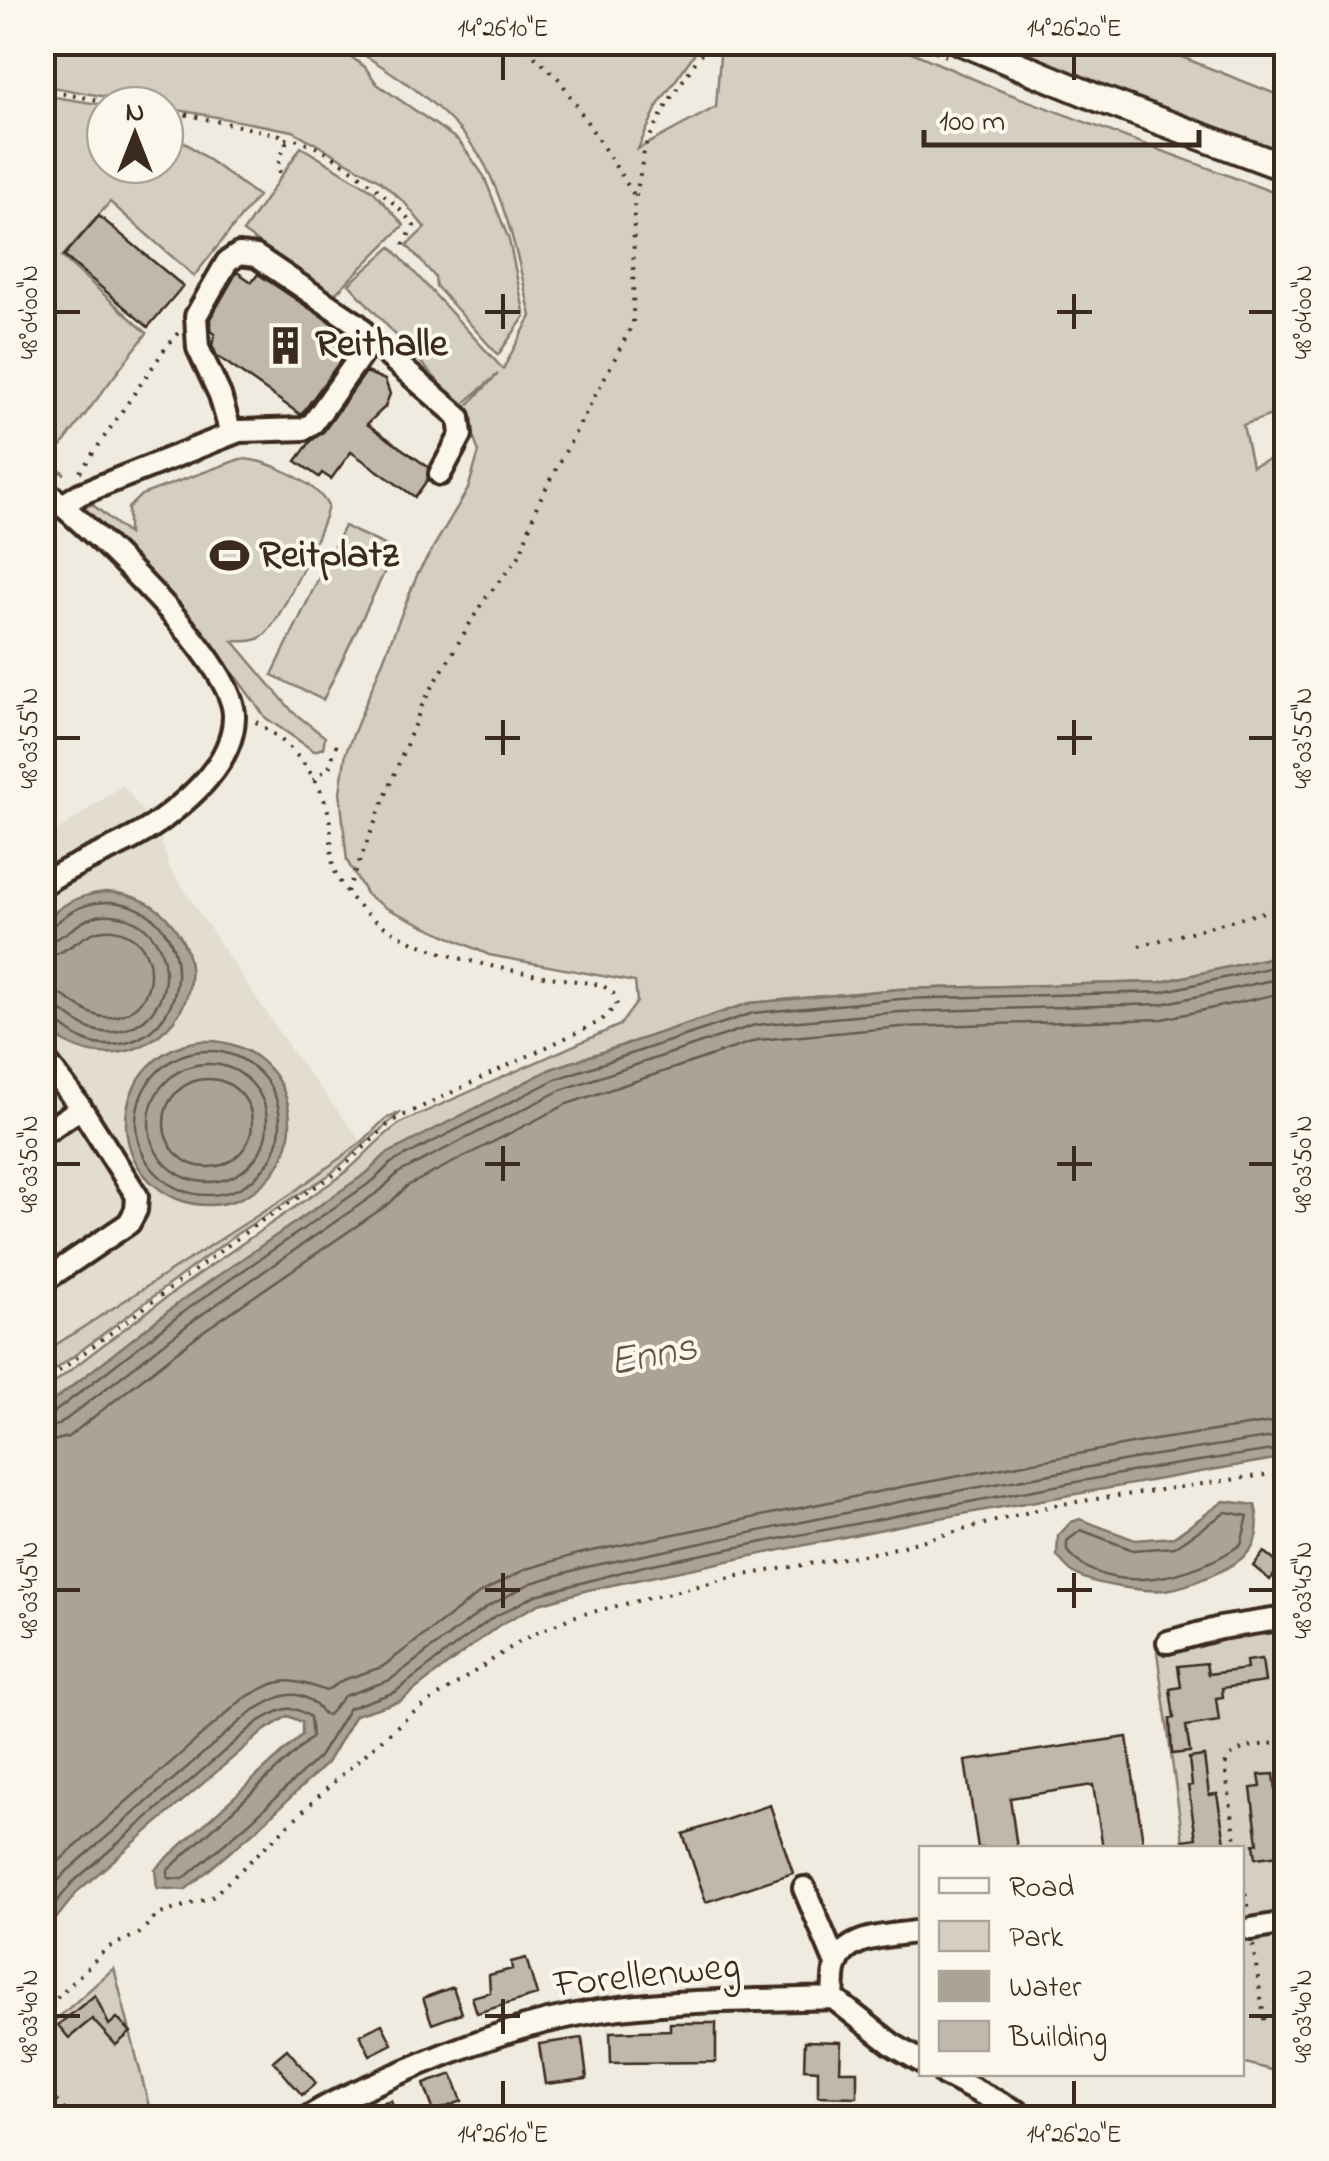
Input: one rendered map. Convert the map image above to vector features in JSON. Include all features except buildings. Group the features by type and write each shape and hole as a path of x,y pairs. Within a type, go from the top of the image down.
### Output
{"main road":[{"path":"962,42 1100,99 1286,168"}],"street":[{"path":"231,434 220,395 198,348 196,316 228,262 245,254 256,256 356,324 458,416 461,435 440,474"},
{"path":"66,502 231,434 257,428 304,429 313,423 371,341"},
{"path":"42,488 66,502 204,650 226,683 234,717 224,755 212,773 154,826 42,886"},
{"path":"42,1056 81,1108 137,1196 136,1210 129,1223 42,1282"},
{"path":"42,1134 81,1108"},
{"path":"1168,1642 1220,1628 1286,1618"},
{"path":"804,1888 836,1964"},
{"path":"1251,1930 1286,1924"},
{"path":"914,1932 859,1942 844,1951 836,1964 833,1998 919,2060"},
{"name":"Forellenweg","path":"307,2118 449,2051 550,2020 673,2003 833,1998"},
{"path":"948,2076 1029,2118"}],"path":[{"path":"519,42 560,80 636,198"},
{"path":"347,892 424,703 482,604 520,555 537,505 632,324 636,198 645,146 669,101 709,42"},
{"path":"42,90 85,98"},
{"path":"185,114 301,140 378,188 414,226 402,248"},
{"path":"282,175 276,168 286,139"},
{"path":"66,502 82,470 166,346 182,332 196,330"},
{"path":"42,1384 258,1223 336,1174 392,1121 601,1021 613,1011 617,1000 602,985 488,966 380,924 347,892 333,866 330,821 313,780 284,743 248,718 234,717"},
{"path":"313,780 329,768 337,743"},
{"path":"1139,946 1286,906"},
{"path":"42,2013 107,1948 140,1933 157,1915 212,1897 410,1715 538,1632 572,1617 739,1576 884,1552 1055,1506 1286,1472"},
{"path":"1237,1846 1227,1758 1236,1751 1286,1742"},
{"path":"42,2085 72,2118"}],"shaded area":[{"path":"123,785 159,834 169,867 295,1056 362,1142 291,1194 43,1353 43,841"}],"green space":[{"path":"56,42 332,43 365,67 377,84 459,141 484,176 509,240 525,316 498,355 436,286 435,277 407,245 425,228 405,203 379,180 293,131 185,111 185,85 85,85 85,93 52,87"},
{"path":"343,43 702,43 658,105 638,149 716,107 721,43 891,43 999,90 1286,197 1286,410 1243,425 1252,466 1286,453 1286,954 1161,982 899,989 750,1003 551,1069 385,1155 368,1172 180,1302 43,1409 43,1392 186,1283 345,1173 394,1127 620,1025 637,1002 635,982 489,955 388,909 367,895 347,861 340,792 346,752 418,573 468,489 479,452 463,410 498,374 461,406 349,284 391,247 503,369 531,316 504,210 479,154 427,99"},
{"path":"927,43 1286,179 1286,184 1015,81"},
{"path":"995,43 1146,43 1286,98 1286,154"},
{"path":"42,95 85,102 85,185 185,185 185,143 258,196 194,276 110,202 62,257 147,333 50,461 65,474 43,466"},
{"path":"301,147 372,190 404,225 333,296 243,232"},
{"name":"Reitplatz","path":"240,459 290,474 313,489 328,506 300,575 270,628 256,640 233,641 293,712 325,737 323,748 314,751 266,718 201,629 80,511 92,504 128,534 128,508 141,495"},
{"name":"Reitplatz","path":"344,526 395,550 323,700 272,675"},
{"path":"401,1112 329,1175 235,1235 43,1379 43,1353 291,1194 362,1142 385,1119"},
{"path":"1286,1622 1286,2074 1244,2063 1244,1846 1184,1846 1157,1652"},
{"path":"114,1968 152,2118 43,2118 42,2032"}],"water":[{"path":"105,892 142,900 165,916 188,955 189,986 179,1013 159,1035 133,1049 103,1053 72,1045 42,1023 43,924 71,902"},
{"name":"Enns","path":"1286,954 1286,1457 912,1523 588,1590 539,1604 498,1626 400,1701 355,1715 327,1763 256,1830 185,1890 157,1888 155,1869 302,1735 302,1722 288,1716 264,1731 79,1890 43,1935 43,1409 180,1302 368,1172 385,1155 551,1069 750,1003 899,989 1161,982"},
{"path":"208,1041 239,1048 266,1065 283,1092 290,1123 283,1154 266,1181 239,1198 208,1205 177,1198 150,1181 133,1154 126,1123 133,1092 150,1065 177,1048"},
{"path":"1224,1501 1255,1505 1257,1528 1253,1545 1234,1563 1186,1585 1157,1590 1105,1584 1074,1573 1057,1556 1058,1536 1071,1522 1080,1519 1135,1540 1174,1537"}],"place":[{"name":"Reithalle","path":"285,345"},
{"name":"Reitplatz","path":"229,556"}]}
